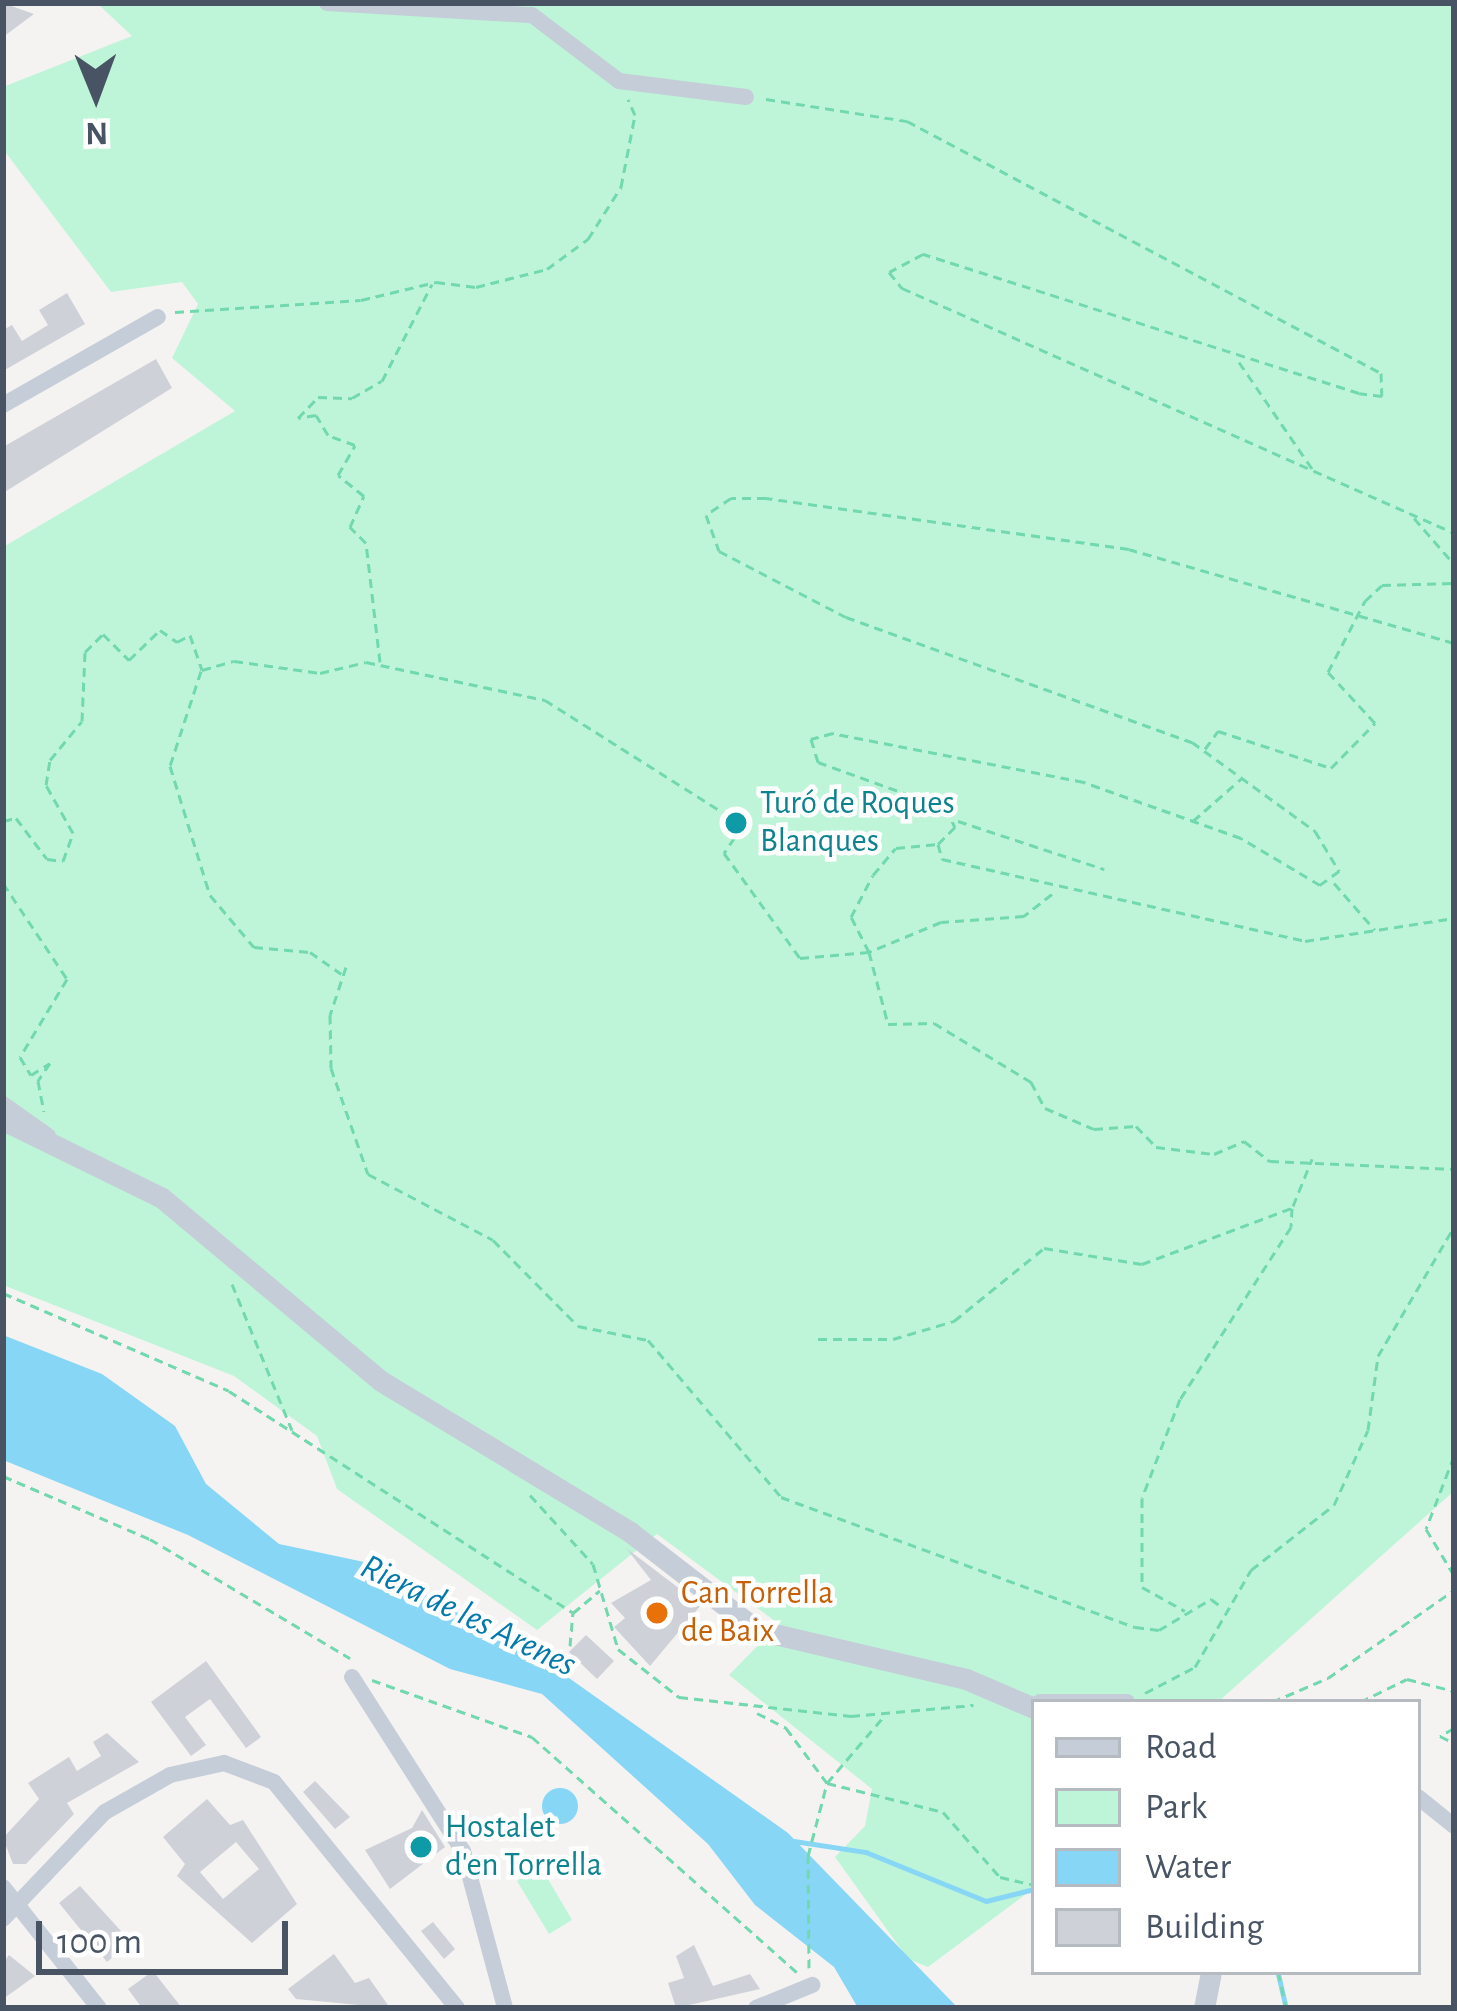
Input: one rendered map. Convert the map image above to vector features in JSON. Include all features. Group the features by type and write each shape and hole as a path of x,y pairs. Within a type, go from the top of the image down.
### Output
{"street":[{"path":"327,3 548,19 619,81 746,97"},
{"path":"3,405 158,317"},
{"path":"3,1104 50,1138 214,1234 381,1381 630,1532 758,1630 966,1678 1031,1704"},
{"path":"3,1120 50,1138"},
{"path":"352,1677 463,1851 505,2008"},
{"path":"3,1919 105,1812 170,1775 224,1763 274,1782 457,2008"},
{"path":"1421,1799 1454,1826"},
{"path":"3,1887 99,2008"},
{"path":"1204,2008 1210,1975"},
{"path":"755,2008 812,1985"}],"path":[{"path":"158,317 433,282 476,287 547,268 588,239 632,153 635,116 619,81"},
{"path":"746,97 907,121 1382,374 1388,390 1371,396 1238,361 936,256 891,266 902,288 1317,477 1454,533"},
{"path":"380,664 366,543 350,527 364,496 338,475 355,445 328,435 316,415 298,418 318,397 352,398 382,381 433,282"},
{"path":"1238,361 1317,477"},
{"path":"1334,883 1328,847 1205,749 815,603 719,551 706,515 731,498 766,498 1130,549 1360,610 1454,644"},
{"path":"1413,516 1454,564"},
{"path":"1205,749 1218,731 1306,766 1338,764 1376,723 1329,682 1360,610 1382,585 1454,583"},
{"path":"3,821 16,818 46,859 63,861 73,833 46,785 50,760 82,721 88,643 103,634 129,660 150,634 168,630 177,642 183,632 202,670 170,766 210,896 254,947 310,952 343,974"},
{"path":"202,670 380,664 544,700 742,825 724,853 800,958 869,952 941,922 1024,916 1053,892"},
{"path":"1104,868 956,820 936,803 818,762 812,739 833,733 1061,777 1192,823 1334,883 1376,932"},
{"path":"1192,823 1244,776"},
{"path":"956,820 938,844 896,848 873,875 851,916 869,952 888,1024 934,1023 988,1051 1075,1124 1136,1126 1156,1148 1214,1154 1244,1141 1270,1161 1312,1159 1454,1169"},
{"path":"938,844 953,865 1053,892 1305,940 1454,918"},
{"path":"3,883 67,979 20,1057 31,1075 50,1063 38,1081 50,1138"},
{"path":"346,968 331,1068 368,1174 493,1240 578,1326 648,1340 781,1497 1135,1627 1159,1630 1210,1599 1222,1608"},
{"path":"1187,1612 1142,1587 1142,1498 1180,1399 1291,1227 1292,1208 1312,1159"},
{"path":"818,1339 893,1339 967,1316 1044,1248 1142,1264 1292,1208"},
{"path":"1133,1699 1195,1667 1222,1608 1278,1541 1334,1505 1368,1430 1378,1356 1454,1227"},
{"path":"224,1268 292,1432"},
{"path":"3,1293 207,1379 573,1613"},
{"path":"1454,1456 1426,1529 1454,1575"},
{"path":"3,1476 230,1581 349,1653 352,1677 532,1737 812,1985"},
{"path":"519,1486 576,1541 600,1590 607,1633 643,1675 679,1697 755,1713 886,1714 992,1706"},
{"path":"569,1646 573,1613 600,1590"},
{"path":"1279,1699 1328,1678 1454,1590"},
{"path":"1366,1699 1407,1679 1454,1691"},
{"path":"755,1713 786,1728 827,1783 943,1812 1000,1877 1031,1884"},
{"path":"812,1985 808,1856 827,1783 886,1714"},
{"path":"1454,1728 1440,1736 1454,1743"},
{"path":"1279,1975 1286,2008"}],"green space":[{"path":"97,3 1454,3 1454,1491 1221,1699 1031,1699 1031,1890 928,1967 908,1959 835,1857 865,1826 872,1789 729,1675 779,1624 657,1534 537,1630 337,1489 317,1436 234,1376 3,1285 3,547 235,411 172,358 198,304 182,282 111,292 3,149 3,87 132,36"},
{"path":"541,1867 572,1920 549,1934 517,1881"}],"water":[{"path":"3,1335 102,1374 175,1426 206,1484 279,1544 369,1563 552,1666 788,1833 958,2008 858,2008 834,1967 755,1905 708,1844 542,1694 450,1669 188,1535 3,1460"},
{"path":"560,1788 573,1793 578,1806 573,1819 560,1824 547,1819 542,1806 547,1793"}],"building":[{"path":"3,3 34,14 3,37"},
{"path":"67,293 85,324 3,371 3,330 12,325 22,341 48,325 39,310"},
{"path":"156,359 172,388 3,493 3,447"},
{"name":"Can Torrella de Baix","path":"626,1548 701,1605 650,1666 614,1627 625,1618 611,1603 651,1580"},
{"path":"586,1635 614,1661 597,1679 569,1652"},
{"path":"206,1661 261,1737 246,1748 210,1699 185,1717 206,1745 191,1756 151,1702"},
{"path":"107,1733 139,1762 67,1803 74,1814 26,1864 13,1864 3,1838 39,1799 28,1783 69,1757 77,1771 101,1756 93,1742"},
{"path":"315,1781 350,1817 335,1829 303,1792"},
{"path":"207,1799 230,1825 243,1820 297,1904 252,1943 177,1876 185,1864 163,1837","holes":["236,1842 259,1869 223,1899 200,1872"]},
{"path":"422,1810 445,1847 390,1889 365,1850 412,1828"},
{"path":"80,1886 131,1942 107,1962 59,1903"},
{"path":"433,1922 455,1949 444,1959 421,1931"},
{"path":"694,1945 713,1986 750,1974 760,1989 676,2008 668,1983 684,1978 676,1956"},
{"path":"334,1954 355,1983 369,1978 390,2008 296,1999 288,1989"},
{"path":"9,1955 35,1976 3,1999 3,1963"},
{"path":"153,1971 182,2008 142,2008 128,1989"}],"waterway":[{"path":"794,1841 866,1852 986,1901 1031,1890"},
{"path":"1279,1975 1286,2008"}],"place":[{"name":"Turó de Roques Blanques","path":"736,823"},
{"name":"Can Torrella de Baix","path":"657,1613"},
{"name":"Hostalet d'en Torrella","path":"421,1847"}],"water label":[{"name":"Riera de les Arenes","path":"468,1616"}]}
